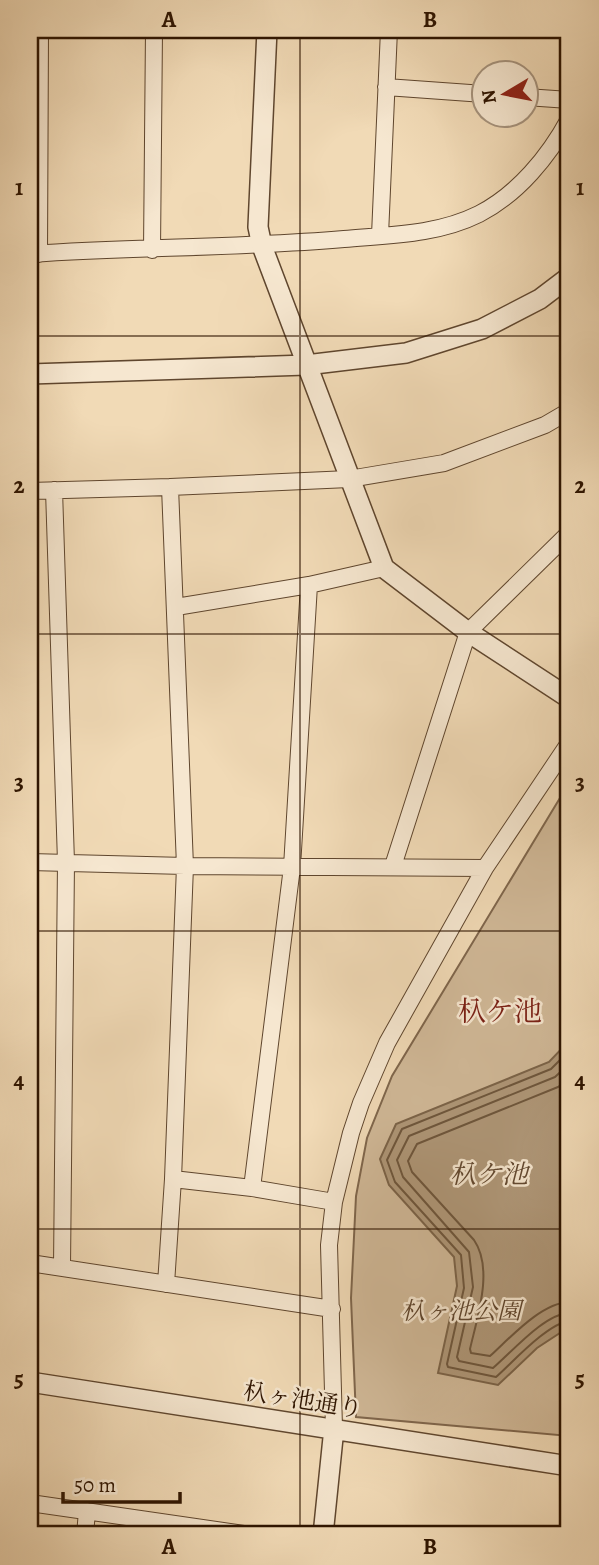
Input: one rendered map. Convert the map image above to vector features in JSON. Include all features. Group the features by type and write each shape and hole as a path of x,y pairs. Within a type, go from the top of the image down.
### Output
{"street":[{"path":"40,30 35,254 262,246 426,231 478,214 512,192 556,144 569,119"},
{"path":"152,250 154,30"},
{"path":"267,30 258,227 262,246 384,568 468,632 569,698"},
{"path":"380,235 389,30"},
{"path":"386,87 470,93"},
{"path":"540,98 569,100"},
{"path":"30,374 306,365 406,353 482,329 540,299 569,277"},
{"path":"30,491 349,479 444,463 545,425 569,411"},
{"path":"166,1284 173,1179 185,866 170,487"},
{"path":"54,490 66,862 62,1267"},
{"path":"393,866 468,632 569,533"},
{"path":"176,607 309,585 384,568"},
{"path":"252,1188 292,867 309,585"},
{"path":"323,1535 334,1429 329,1245 334,1202 354,1123 387,1043 485,868 569,743"},
{"path":"30,862 485,868"},
{"path":"173,1179 252,1188 334,1202"},
{"path":"30,1262 332,1309"},
{"name":"杁ヶ池通り","path":"30,1382 569,1466"},
{"path":"30,1503 204,1532 251,1535"},
{"path":"85,1535 87,1511"}],"green space":[{"name":"杁ヶ池公園","path":"569,783 569,1436 356,1417 351,1298 356,1196 367,1138 392,1076"}],"water":[{"name":"杁ケ池","path":"569,1041 569,1327 537,1348 498,1385 438,1373 457,1286 454,1257 389,1185 380,1159 396,1124 549,1062"}],"district":[{"name":"杁ケ池","path":"500,1012"}]}
